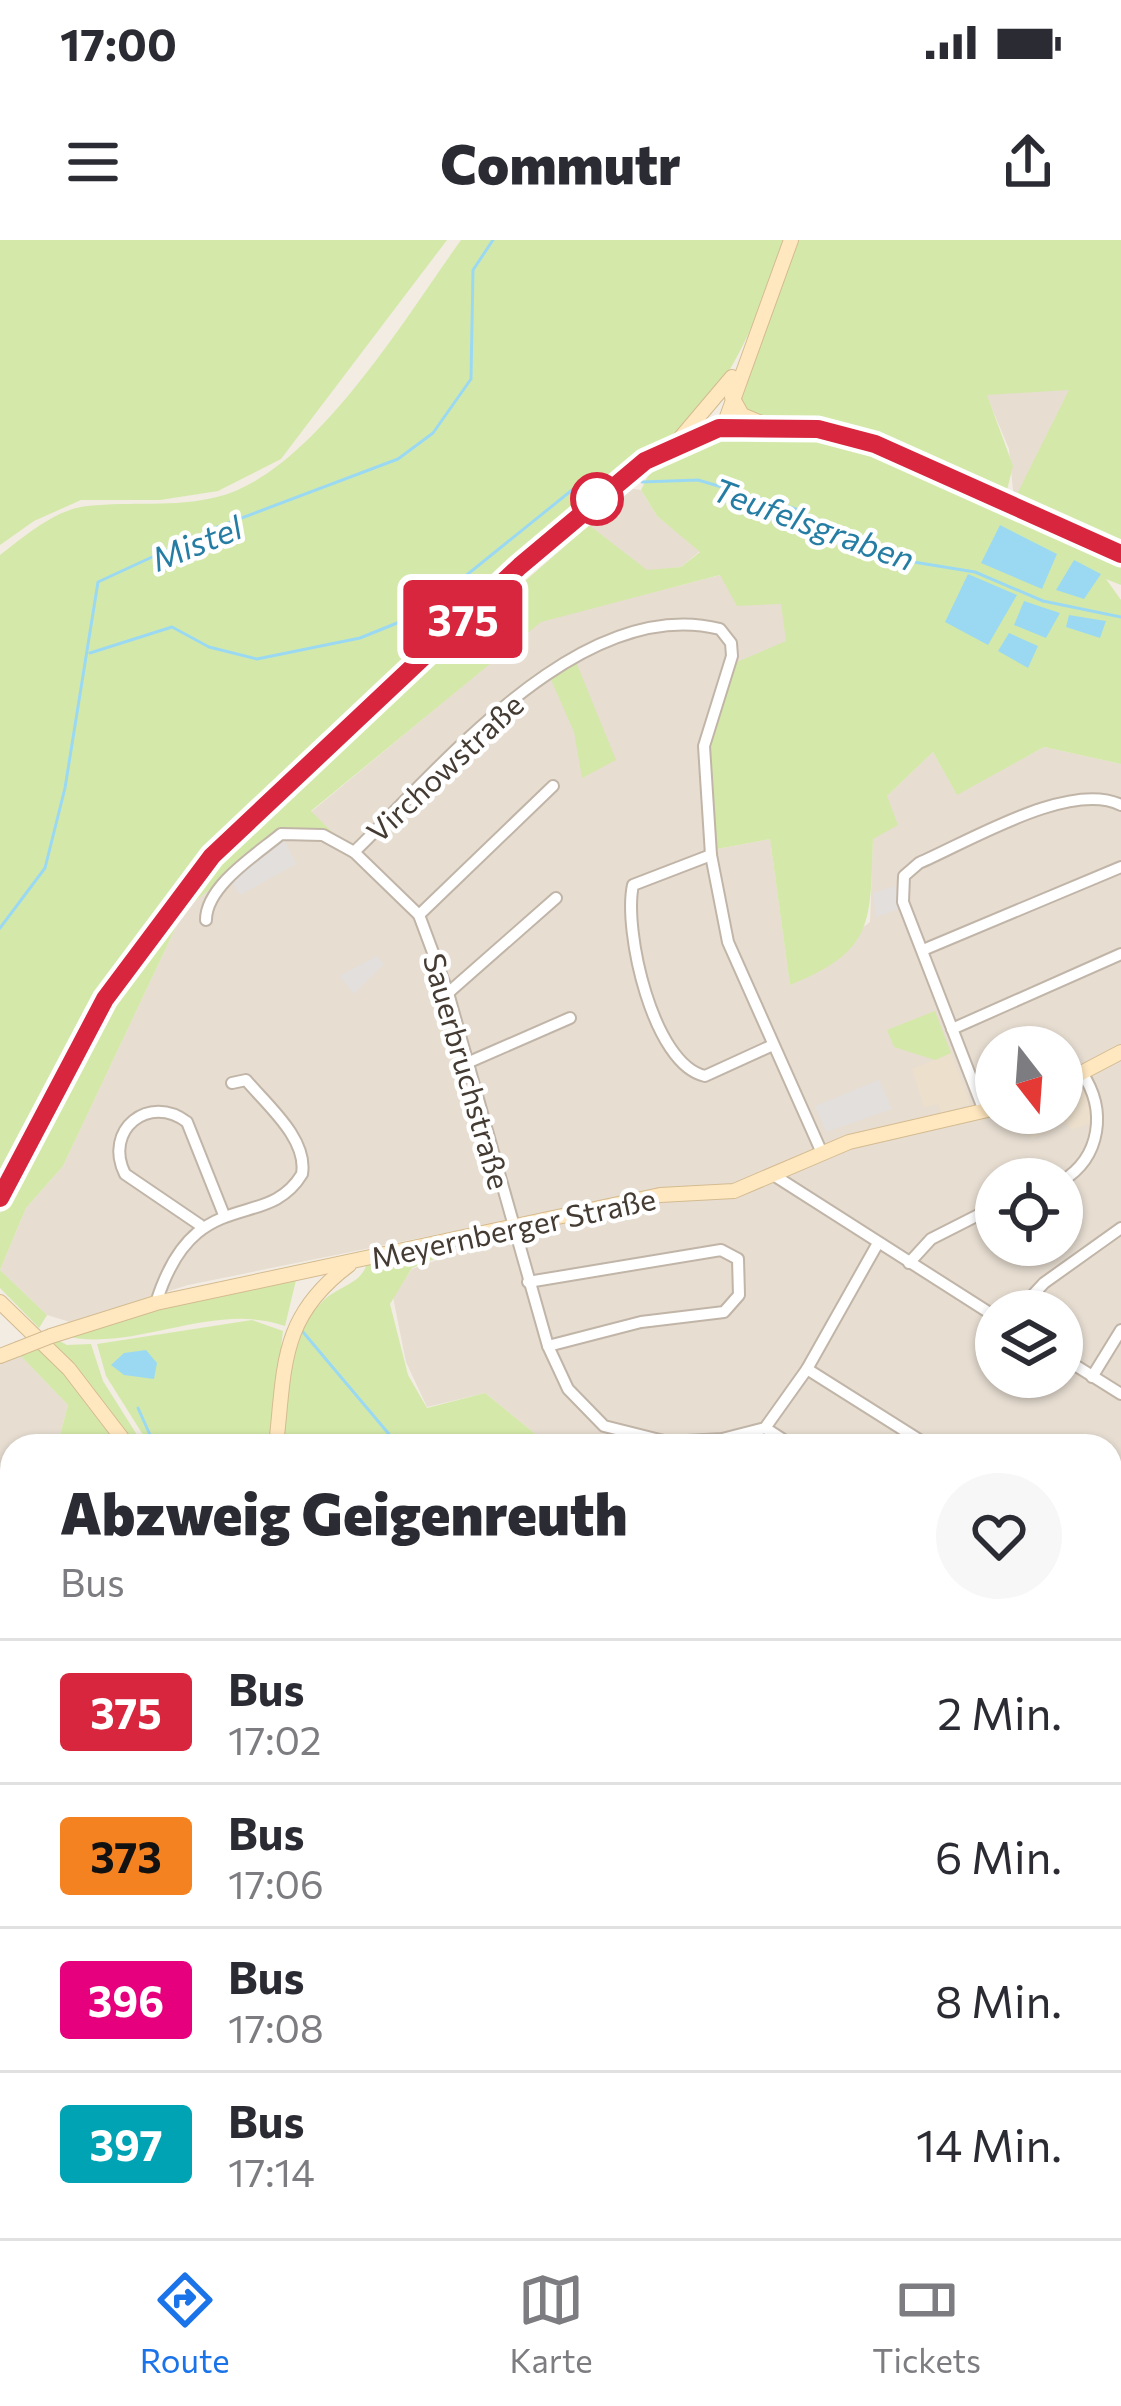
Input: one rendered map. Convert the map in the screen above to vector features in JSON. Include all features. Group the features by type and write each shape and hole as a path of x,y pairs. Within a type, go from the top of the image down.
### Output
{"main road":[{"path":"0,1198 105,999 212,856 535,553 632,470 674,445 721,428 818,429 875,444 1121,554"}],"street":[{"path":"721,428 725,398 791,240"},
{"path":"725,398 742,415 766,425"},
{"path":"674,445 725,398"},
{"name":"Virchowstraße","path":"354,852 512,700 562,664 612,640 673,628 720,629 731,643 732,656 704,746 711,855"},
{"path":"419,915 553,786"},
{"path":"975,1077 901,893 909,869 1065,800 1096,796 1121,805"},
{"name":"Sauerbruchstraße","path":"206,920 206,908 220,889 281,834 323,835 354,852 419,915 448,993 548,1346 582,1408 620,1434"},
{"path":"773,1045 714,1075 695,1074 683,1063 657,1023 631,938 634,885 711,855 728,942 822,1153"},
{"path":"923,950 1121,867"},
{"path":"448,993 556,898"},
{"path":"952,1029 1121,954"},
{"path":"467,1063 569,1018"},
{"path":"1083,1072 1121,1052"},
{"path":"1081,1158 1095,1141 1095,1100 1083,1075"},
{"path":"156,1303 176,1254 200,1226 283,1194 295,1185 304,1164 302,1152 246,1080 232,1084"},
{"path":"200,1226 125,1174 119,1143 139,1115 166,1111 187,1122 224,1216"},
{"name":"Meyernberger Straße","path":"0,1356 156,1303 659,1195 734,1191 877,1133 975,1112"},
{"path":"776,1175 975,1304"},
{"path":"909,1264 931,1239 975,1217"},
{"path":"1038,1290 1121,1228"},
{"path":"774,1434 765,1428 807,1370 878,1243"},
{"path":"528,1282 721,1250 736,1255 740,1295 724,1312 641,1322 548,1346"},
{"path":"278,1434 288,1344 313,1296 356,1260"},
{"path":"306,1270 314,1279 313,1296"},
{"path":"0,1302 69,1369 119,1434"},
{"path":"1092,1377 1121,1330"},
{"path":"807,1370 910,1434"},
{"path":"1083,1371 1121,1394"},
{"name":"Sauerbruchstraße","path":"742,1434 765,1428"}],"shaded area":[{"path":"1070,389 1014,500 1009,449 986,394"},
{"path":"628,488 641,490 657,516 700,551 681,567 647,571 589,525"},
{"path":"721,575 782,604 787,641 707,747 717,849 770,839 790,984 870,922 873,839 887,796 933,752 957,794 1044,747 1121,764 1121,1434 535,1434 485,1393 427,1407 406,1362 393,1297 412,1269 451,1255 444,1233 188,1285 70,1322 47,1315 0,1270 26,1208 63,1166 184,910 285,829 331,832 311,812 541,621"},
{"path":"283,837 296,864 240,895 233,884 238,873"},
{"path":"895,886 902,908 876,917 873,893"},
{"path":"377,956 384,964 354,994 339,976"},
{"path":"951,1053 970,1104 941,1113 938,1104 924,1107 912,1069"},
{"path":"879,1080 892,1109 826,1132 815,1106"},
{"path":"1083,1089 1088,1091 1093,1122 1083,1126"},
{"path":"18,1353 68,1405 60,1434 0,1434 0,1360"}],"green space":[{"path":"0,240 447,240 281,459 218,491 160,500 81,500 34,521 0,545"},
{"path":"461,240 786,240 745,341 711,397 660,444 626,463 370,695 380,708 589,525 647,570 681,567 700,552 657,516 641,490 651,470 676,454 743,435 802,433 920,470 1121,560 1121,585 1106,579 1121,600 1121,764 1044,747 957,795 933,752 887,796 898,825 873,839 868,913 853,946 838,960 790,985 770,839 717,849 707,747 737,662 786,641 781,604 737,606 720,575 541,622 311,811 333,833 285,829 184,910 63,1166 26,1208 0,1270 0,1213 11,1196 0,1190 0,555 41,524 76,508 201,500 252,483 287,458 354,389"},
{"path":"797,240 1121,240 1121,550 1014,500 1069,390 987,395 1013,466 1006,494 892,446 758,419 739,406 739,387"},
{"path":"574,657 616,760 582,778 574,732 548,673"},
{"path":"935,1011 951,1053 935,1060 894,1047 887,1030"},
{"path":"445,1246 447,1254 412,1268 390,1304 408,1375 427,1408 485,1393 535,1434 283,1434 290,1369 302,1332 329,1296 359,1277 366,1266"},
{"path":"0,1270 47,1315 39,1328 0,1288"},
{"path":"296,1280 285,1326 229,1319 116,1338 61,1335 158,1306"},
{"path":"252,1320 283,1331 270,1434 142,1434 106,1376 97,1344"},
{"path":"48,1340 91,1344 103,1381 136,1434 122,1434"},
{"path":"31,1348 47,1352 113,1434 60,1434 68,1405 19,1354"}],"water":[{"path":"1000,525 1057,554 1042,589 981,563"},
{"path":"1074,560 1101,574 1084,599 1056,590"},
{"path":"968,574 1017,595 988,645 945,622"},
{"path":"1024,601 1060,613 1046,638 1014,625"},
{"path":"1069,615 1106,621 1100,638 1066,627"},
{"path":"1009,633 1038,646 1028,668 998,651"},
{"path":"146,1350 157,1363 154,1379 124,1375 111,1365 124,1353"}],"waterway":[{"name":"Mistel","path":"0,928 45,868 65,788 98,582 215,528 398,459 433,433 471,379 473,270 493,240"},
{"name":"Teufelsgraben","path":"642,482 698,480 796,509 901,560 975,572 1043,601 1121,617"},
{"name":"Teufelsgraben","path":"90,653 172,627 209,647 257,659 360,638 417,615 577,486 606,482"},
{"path":"303,1332 389,1434"},
{"path":"138,1408 150,1434"}],"bus line":[{"name":"375","path":"0,1198 105,999 136,950 212,856 520,566 645,461 719,428 818,429 875,444 1121,554"}]}
